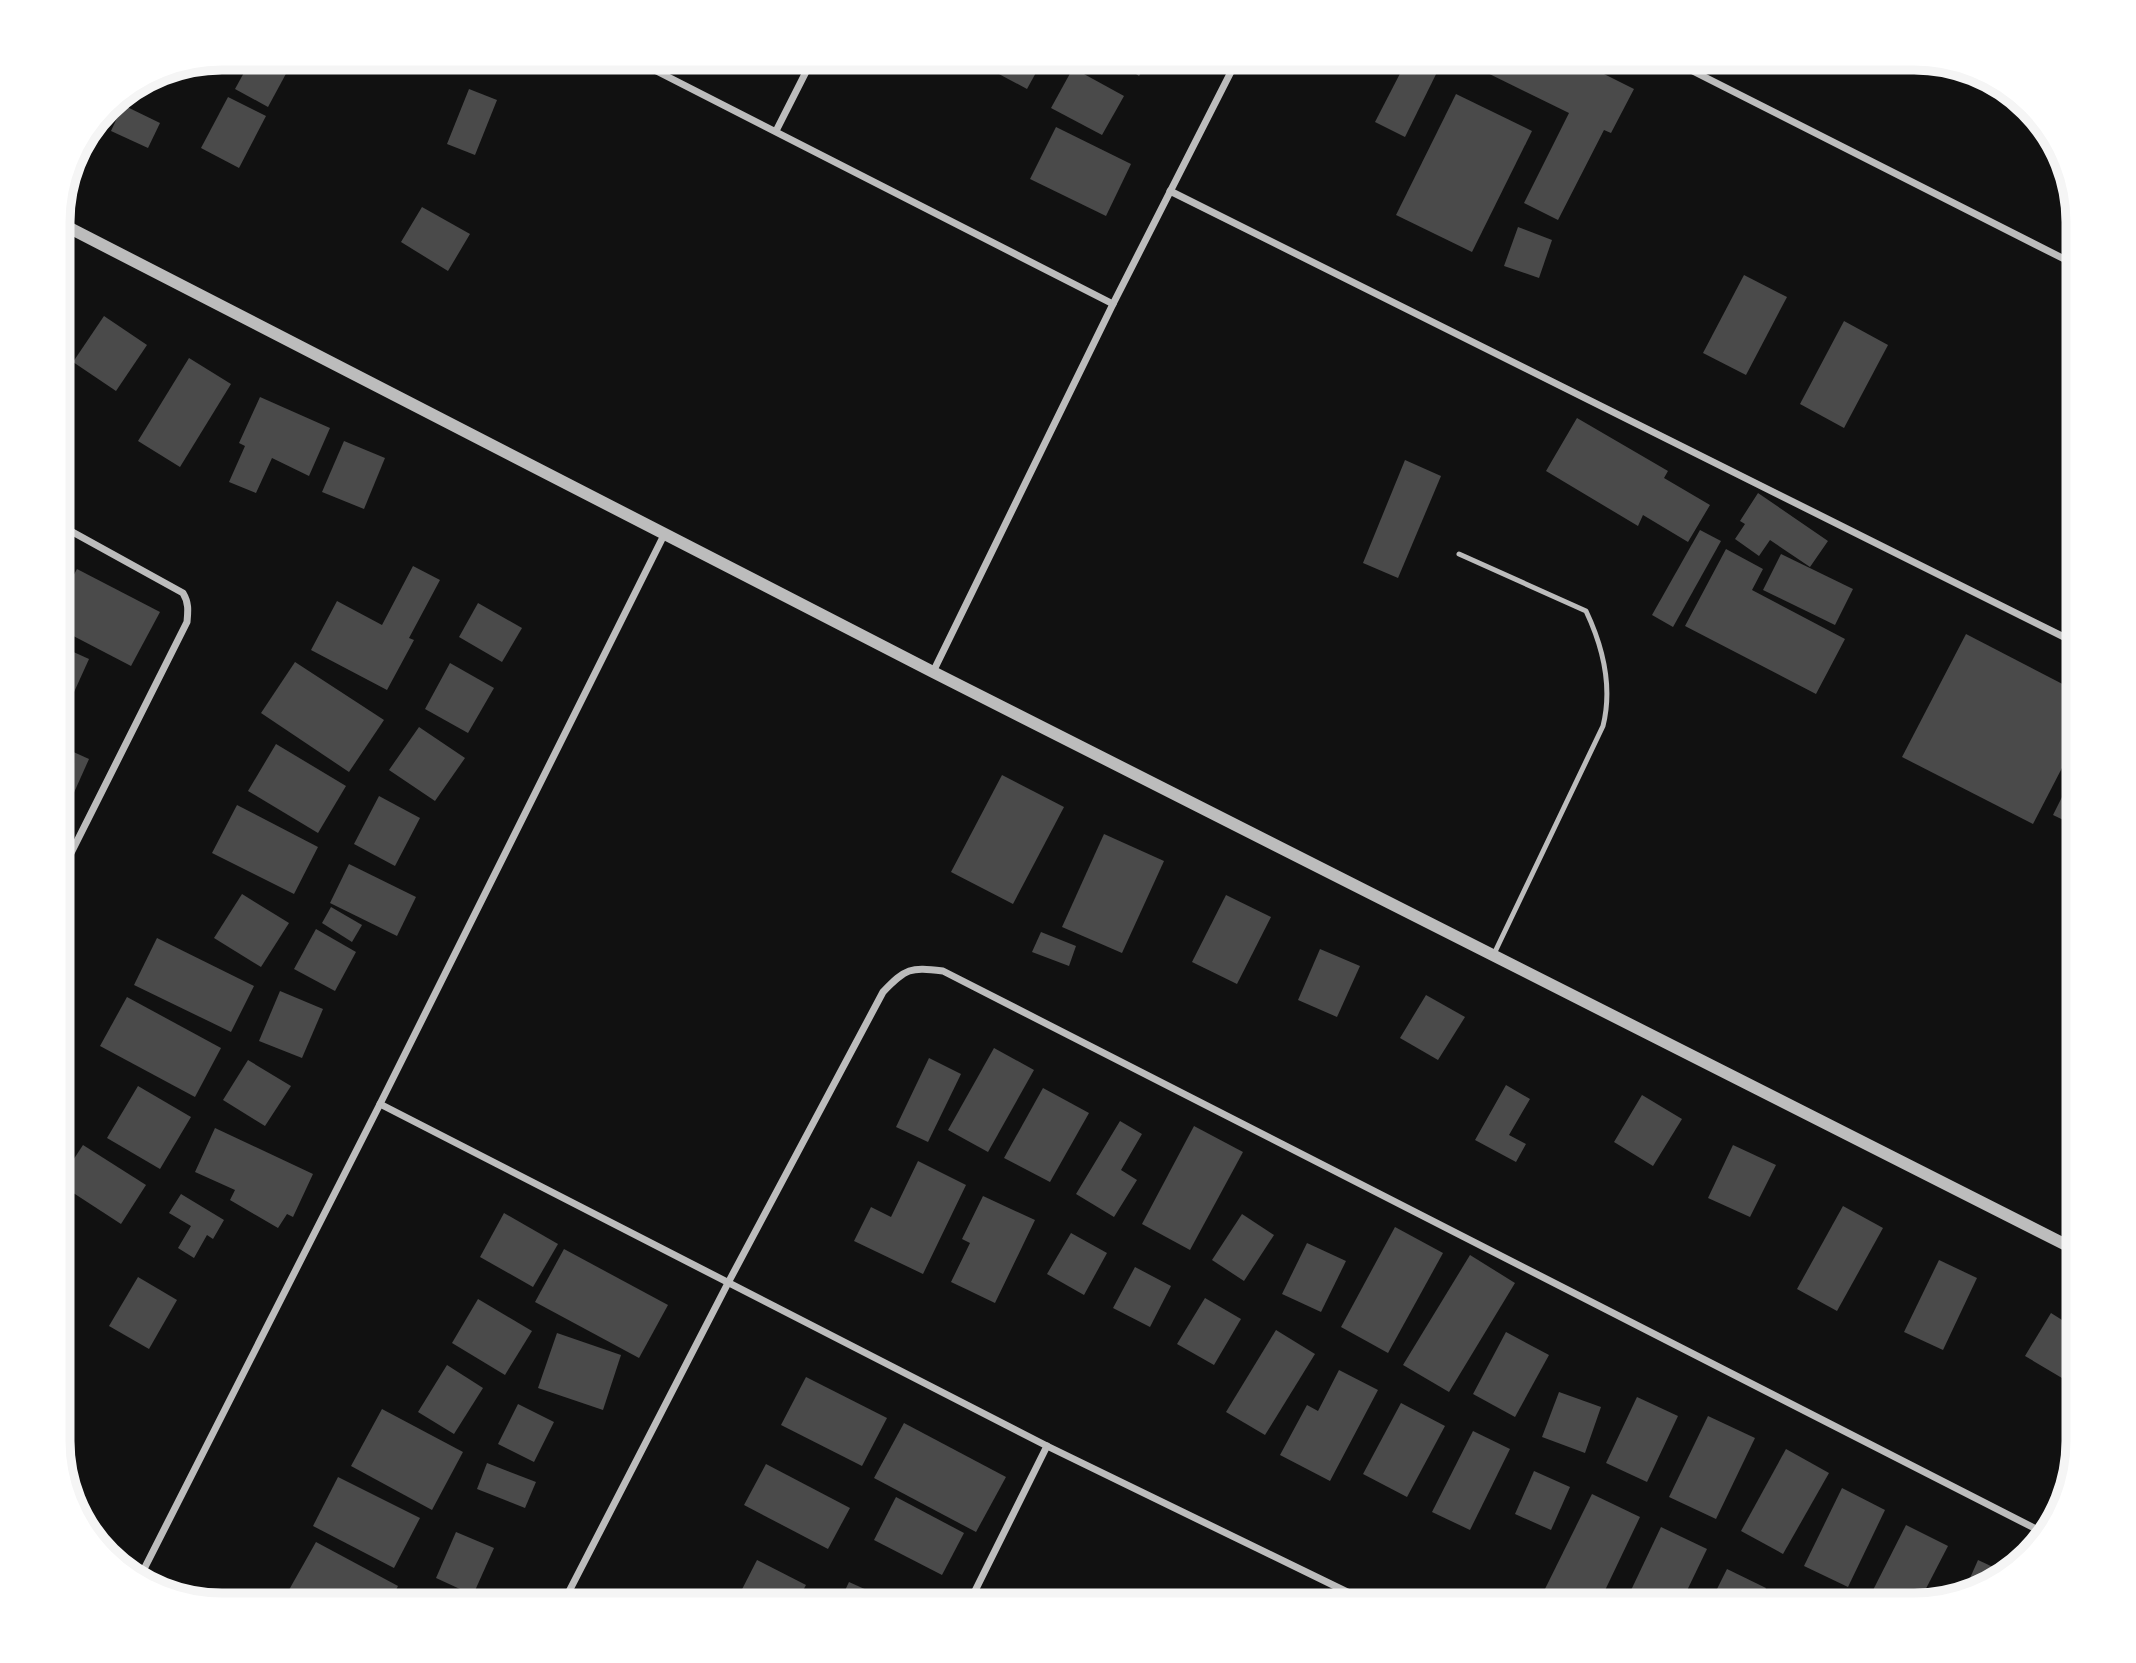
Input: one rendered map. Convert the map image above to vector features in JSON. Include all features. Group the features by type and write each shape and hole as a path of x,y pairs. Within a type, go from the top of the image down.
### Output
{"street":[{"path":"655,70 1113,304"},
{"path":"776,131 807,70"},
{"path":"933,672 1113,304 1232,70"},
{"path":"1691,70 2066,260"},
{"path":"1170,191 2066,638"},
{"path":"70,228 933,672 2066,1245"},
{"path":"70,531 183,593 188,611 187,622 70,855"},
{"path":"143,1571 665,533"},
{"path":"568,1593 728,1283 883,992 900,975 918,968 943,971 2038,1529"},
{"path":"380,1104 1047,1447 1349,1593"},
{"path":"974,1593 1047,1447"}],"lane":[{"path":"1459,554 1586,611 1600,639 1606,680 1608,707 1603,726 1493,956"}],"building":[{"path":"245,70 288,70 268,107 235,89"},
{"path":"991,70 1037,70 1027,89"},
{"path":"1072,70 1077,70 1124,96 1102,135 1051,108"},
{"path":"1130,70 1143,70 1139,76"},
{"path":"1402,70 1438,70 1405,137 1375,122"},
{"path":"1481,70 1596,70 1634,89 1611,133 1604,130 1558,220 1524,203 1569,113"},
{"path":"469,89 497,100 475,155 447,144"},
{"path":"1456,94 1532,131 1472,252 1396,215"},
{"path":"228,97 266,116 239,168 201,148"},
{"path":"125,106 160,123 148,148 111,131"},
{"path":"1056,127 1131,164 1106,216 1030,179"},
{"path":"422,207 470,234 448,271 401,242"},
{"path":"1518,227 1552,240 1539,278 1504,266"},
{"path":"1744,275 1787,297 1746,375 1703,353"},
{"path":"104,316 147,345 116,391 73,362"},
{"path":"1844,321 1888,345 1844,428 1800,404"},
{"path":"189,358 231,384 180,467 138,441"},
{"path":"260,397 330,428 309,476 272,458 256,493 229,482 245,446 239,443"},
{"path":"1577,418 1668,471 1664,478 1710,505 1688,542 1643,515 1638,526 1546,471"},
{"path":"344,441 385,458 364,509 322,492"},
{"path":"1405,460 1441,476 1398,578 1363,563"},
{"path":"1758,493 1828,541 1810,567 1770,540 1759,556 1735,539 1745,524 1740,521"},
{"path":"1700,530 1721,541 1673,627 1652,615"},
{"path":"1726,549 1763,569 1752,590 1845,639 1816,694 1685,626"},
{"path":"1781,554 1853,589 1835,625 1763,590"},
{"path":"413,566 440,580 409,638 414,640 387,690 311,650 337,601 382,625"},
{"path":"77,569 160,612 131,666 70,634 70,582"},
{"path":"478,603 522,628 502,662 459,637"},
{"path":"1966,634 2066,686 2066,760 2033,824 1902,757"},
{"path":"70,650 89,659 70,701"},
{"path":"295,662 384,720 349,772 261,713"},
{"path":"450,663 494,688 468,733 425,709"},
{"path":"419,727 465,758 435,801 389,770"},
{"path":"276,744 346,786 318,833 248,791"},
{"path":"70,750 89,759 70,802"},
{"path":"1002,775 1064,807 1013,904 951,872"},
{"path":"2066,789 2066,821 2053,815"},
{"path":"379,796 420,818 395,866 354,844"},
{"path":"237,805 318,847 294,894 212,853"},
{"path":"1104,834 1164,861 1122,953 1062,927"},
{"path":"349,864 416,897 397,936 330,903"},
{"path":"242,894 289,923 261,967 214,938"},
{"path":"1226,895 1271,917 1237,984 1192,962"},
{"path":"331,907 362,925 352,942 322,923"},
{"path":"316,929 356,952 335,991 294,969"},
{"path":"1041,932 1076,946 1069,966 1032,952"},
{"path":"157,938 254,986 231,1032 134,985"},
{"path":"1320,949 1360,966 1337,1017 1298,1000"},
{"path":"280,991 323,1009 302,1058 259,1041"},
{"path":"1426,995 1465,1017 1438,1060 1400,1038"},
{"path":"127,997 221,1048 195,1097 100,1046"},
{"path":"994,1048 1034,1070 988,1152 948,1130"},
{"path":"929,1058 961,1074 928,1142 896,1127"},
{"path":"248,1060 291,1086 265,1126 223,1100"},
{"path":"1506,1085 1530,1099 1509,1135 1526,1144 1516,1162 1475,1140"},
{"path":"138,1086 191,1117 160,1169 107,1138"},
{"path":"1043,1088 1089,1113 1050,1182 1004,1158"},
{"path":"1642,1095 1682,1119 1653,1166 1614,1142"},
{"path":"1120,1121 1142,1134 1121,1170 1137,1180 1114,1217 1076,1194"},
{"path":"1194,1126 1243,1152 1190,1250 1142,1224"},
{"path":"215,1128 313,1174 293,1217 287,1214 278,1228 230,1200 235,1190 195,1172"},
{"path":"83,1145 146,1185 121,1224 70,1191 70,1165"},
{"path":"1733,1145 1776,1165 1750,1217 1708,1198"},
{"path":"918,1161 966,1185 923,1274 854,1241 871,1207 891,1217"},
{"path":"181,1194 224,1220 213,1239 207,1235 194,1258 178,1248 191,1226 169,1213"},
{"path":"983,1196 1035,1220 995,1303 951,1282 970,1243 962,1239"},
{"path":"1843,1206 1883,1228 1837,1311 1797,1289"},
{"path":"504,1213 558,1244 533,1287 480,1257"},
{"path":"1242,1214 1274,1235 1244,1281 1212,1260"},
{"path":"1395,1227 1443,1253 1388,1353 1341,1327"},
{"path":"1071,1233 1107,1253 1084,1295 1047,1274"},
{"path":"1307,1243 1346,1261 1321,1312 1282,1294"},
{"path":"564,1249 668,1305 639,1358 535,1302"},
{"path":"1470,1255 1515,1283 1449,1392 1403,1365"},
{"path":"1939,1260 1977,1278 1943,1350 1904,1332"},
{"path":"1135,1267 1171,1286 1150,1327 1113,1308"},
{"path":"138,1277 177,1300 149,1349 109,1326"},
{"path":"1205,1298 1241,1319 1214,1365 1177,1344"},
{"path":"478,1299 532,1331 505,1375 452,1343"},
{"path":"2051,1313 2066,1322 2066,1380 2025,1356"},
{"path":"1276,1330 1315,1354 1265,1435 1226,1412"},
{"path":"1506,1332 1549,1355 1515,1417 1473,1394"},
{"path":"557,1333 621,1355 603,1410 538,1388"},
{"path":"447,1365 483,1388 454,1434 418,1412"},
{"path":"1339,1370 1378,1390 1330,1481 1280,1455 1307,1405 1318,1411"},
{"path":"806,1377 887,1418 862,1466 781,1425"},
{"path":"1559,1392 1601,1407 1585,1453 1542,1437"},
{"path":"1637,1397 1678,1416 1647,1482 1606,1463"},
{"path":"1401,1403 1445,1426 1407,1497 1363,1474"},
{"path":"518,1404 554,1422 534,1462 498,1444"},
{"path":"382,1409 463,1452 432,1510 351,1466"},
{"path":"1708,1416 1755,1438 1716,1519 1669,1497"},
{"path":"904,1423 1006,1477 976,1532 874,1478"},
{"path":"1473,1431 1510,1449 1470,1530 1432,1512"},
{"path":"1786,1449 1829,1473 1783,1554 1741,1531"},
{"path":"487,1463 536,1482 525,1508 477,1489"},
{"path":"766,1464 850,1508 828,1549 744,1505"},
{"path":"1534,1471 1570,1487 1551,1530 1515,1514"},
{"path":"338,1477 420,1518 394,1568 313,1526"},
{"path":"1842,1488 1885,1510 1848,1587 1804,1566"},
{"path":"1592,1494 1640,1517 1604,1593 1543,1593"},
{"path":"896,1497 964,1533 942,1575 874,1540"},
{"path":"1906,1525 1948,1546 1924,1593 1872,1593"},
{"path":"1661,1527 1707,1549 1686,1593 1630,1593"},
{"path":"456,1532 494,1548 474,1593 436,1578"},
{"path":"316,1542 398,1586 394,1593 287,1593"},
{"path":"757,1560 806,1585 802,1593 740,1593"},
{"path":"1978,1560 1996,1568 1981,1577 1968,1582"},
{"path":"1727,1569 1766,1588 1764,1593 1715,1593"},
{"path":"849,1582 873,1593 844,1593"}]}
